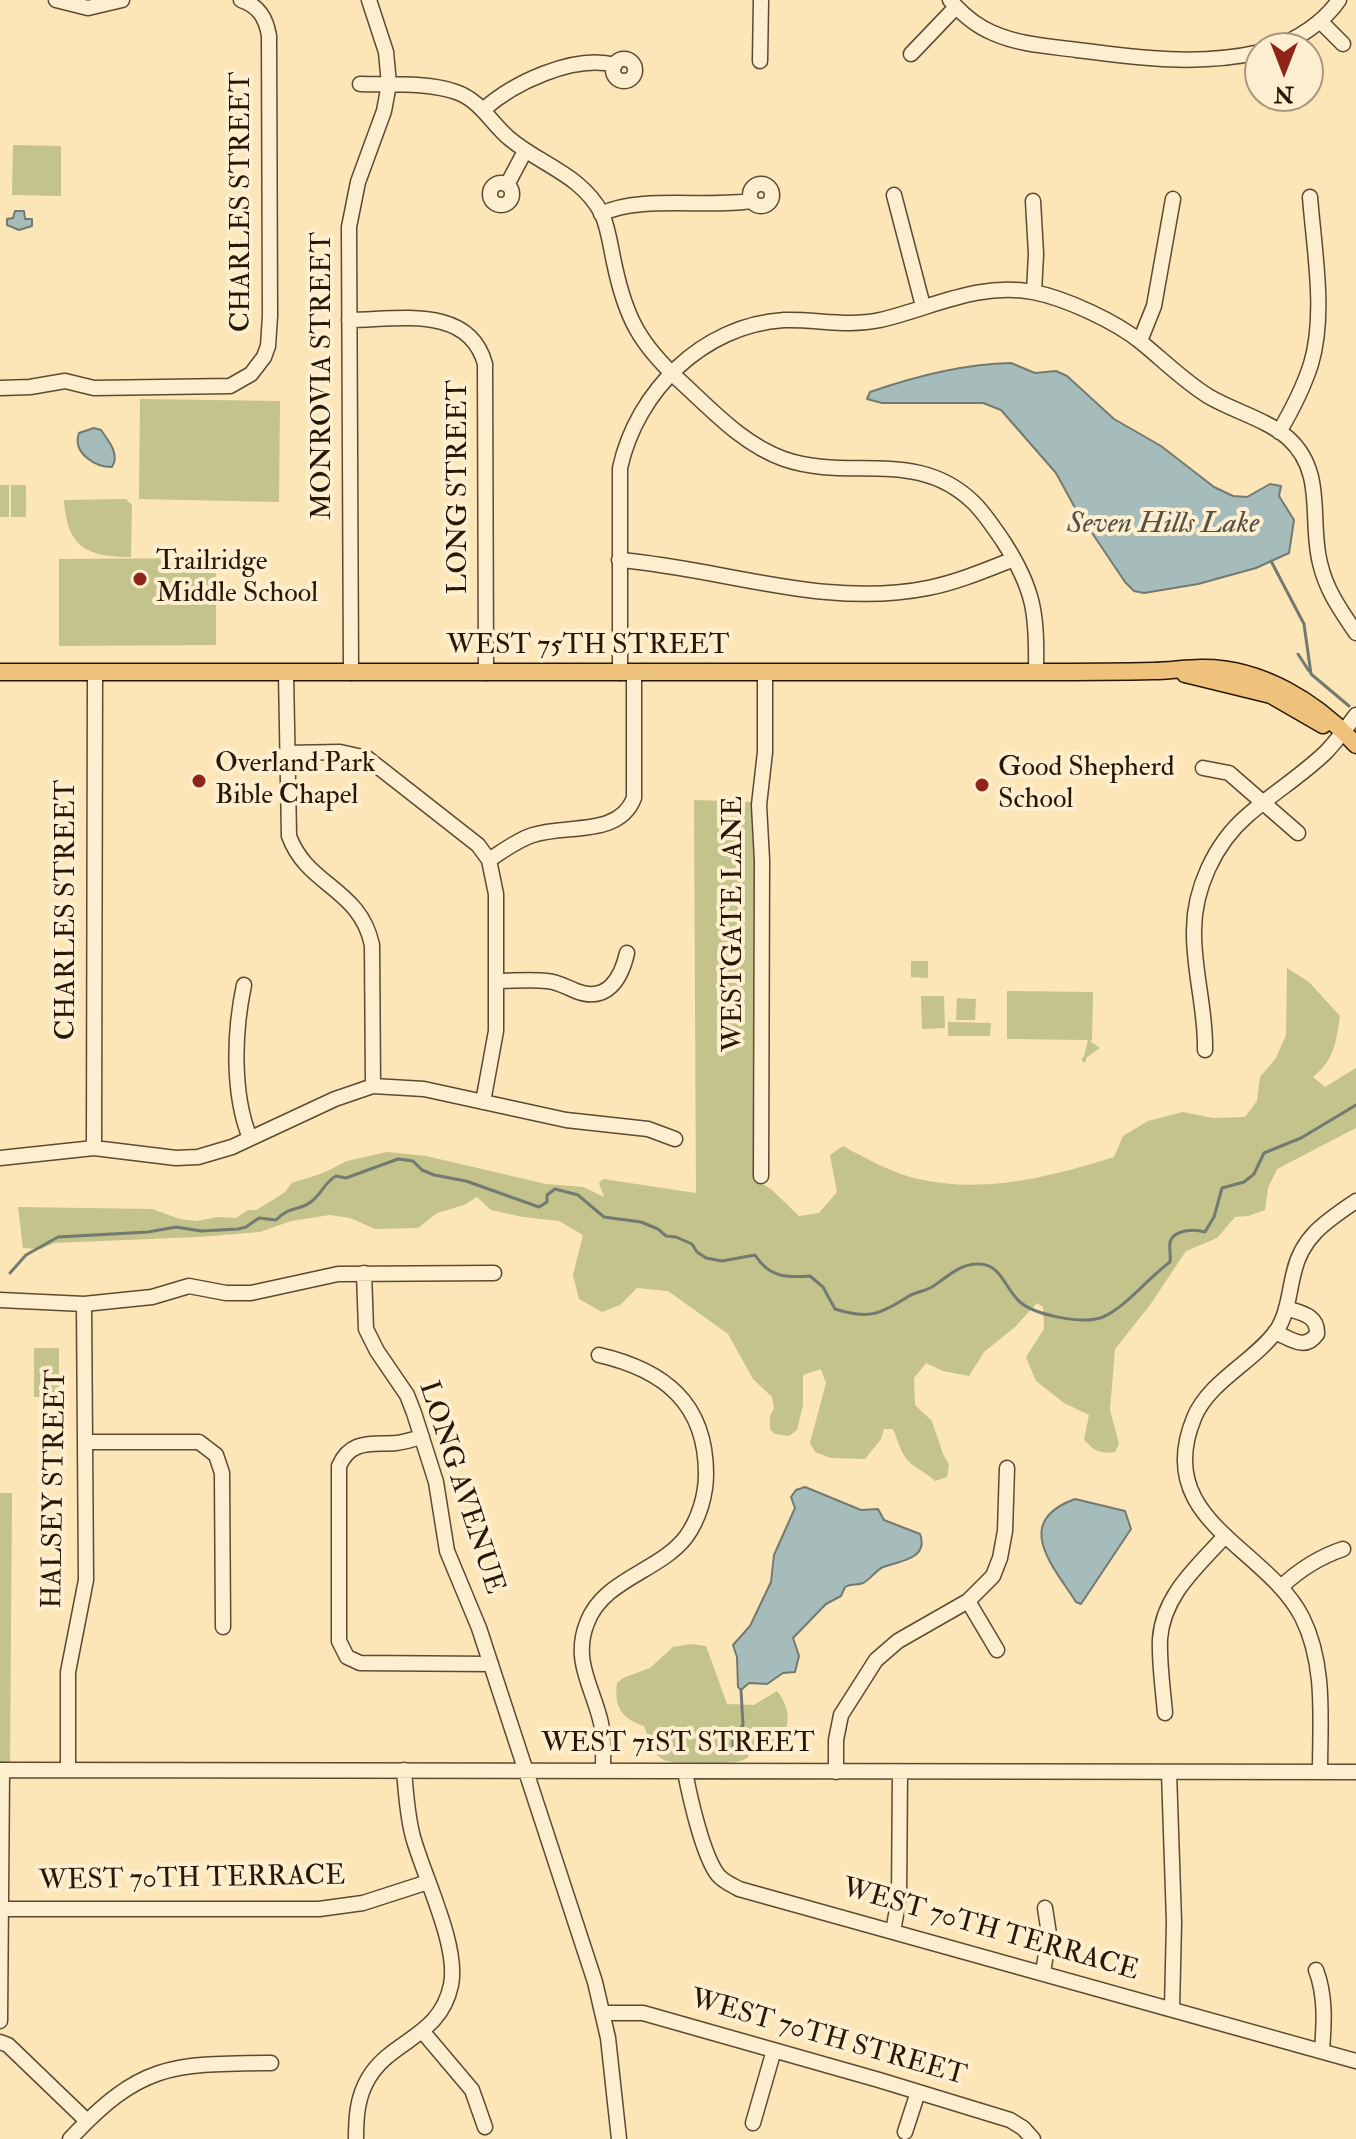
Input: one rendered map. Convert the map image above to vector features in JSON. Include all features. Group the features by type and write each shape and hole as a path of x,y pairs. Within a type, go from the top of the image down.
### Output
{"main road":[{"name":"WEST 75TH STREET","path":"0,672 627,674 1176,671 1203,668 1260,680 1304,699 1340,734"},
{"path":"1340,734 1356,745"},
{"path":"1340,734 1356,758"}],"street":[{"path":"56,0 88,8 122,0"},
{"name":"CHARLES STREET","path":"0,388 65,381 94,388 222,388 251,374 264,357 270,331 267,26 260,12 241,0"},
{"name":"MONROVIA STREET","path":"351,673 348,249 351,207 384,111 389,84 386,52 369,0"},
{"path":"760,61 761,0"},
{"path":"1304,32 1320,21 1339,0"},
{"path":"911,54 953,3 990,32 1027,44 1167,61 1244,55"},
{"path":"1320,21 1343,44"},
{"path":"483,110 509,90 534,77 602,61 615,65"},
{"path":"360,84 454,91 467,96 525,151 575,180 601,214 625,309 641,339 672,373 745,439 776,455 823,467 908,469 931,475 951,485 977,505 1026,580 1036,615 1036,672"},
{"path":"507,185 525,151"},
{"path":"894,195 923,306"},
{"path":"1279,432 1301,391 1316,337 1310,197"},
{"path":"1140,341 1154,306 1173,199"},
{"path":"601,214 630,205 719,205 751,201"},
{"path":"1033,201 1036,254 1034,292"},
{"path":"489,860 533,835 614,821 630,809 634,798 619,560 619,490 624,448 640,414 672,373 706,345 745,327 793,320 861,323 976,292 1006,290 1034,292 1099,318 1140,341 1198,389 1279,432 1294,444 1307,462 1314,482 1320,564 1331,594 1356,633"},
{"name":"LONG STREET","path":"349,320 443,320 466,330 482,353 485,364 486,673"},
{"path":"619,560 673,566 782,587 869,593 928,588 1014,559"},
{"name":"CHARLES STREET","path":"94,1148 95,672"},
{"path":"286,673 287,824 293,849 310,870 356,907 369,931 372,945 373,1086"},
{"name":"WESTGATE LANE","path":"761,1176 762,860 759,805 765,752 765,673"},
{"path":"1205,1050 1204,1010 1194,933 1200,890 1227,838 1248,815 1325,752 1356,715"},
{"path":"286,753 340,752 367,758 478,845 489,860 496,894 496,1031 483,1102"},
{"path":"1203,768 1229,773 1298,833"},
{"path":"496,981 548,981 587,994 601,993 620,978 627,953"},
{"path":"244,985 238,1018 238,1105 250,1138"},
{"path":"0,1158 94,1148 176,1158 198,1157 217,1152 335,1099 373,1086 424,1089 566,1120 648,1129 675,1139"},
{"path":"1320,1772 1318,1665 1302,1618 1281,1587 1207,1519 1193,1496 1187,1462 1190,1429 1206,1399 1275,1332 1286,1308 1293,1273 1303,1247 1320,1226 1356,1201"},
{"name":"LONG AVENUE","path":"364,1273 366,1329 407,1395 422,1437 438,1492 447,1551 471,1608 527,1770 603,2013 619,2139"},
{"path":"0,1300 84,1304 152,1297 189,1286 226,1293 251,1293 338,1274 494,1273"},
{"name":"HALSEY STREET","path":"68,1770 68,1672 86,1580 84,1304"},
{"path":"1275,1332 1301,1344 1311,1341 1317,1334 1317,1324 1312,1317 1286,1308"},
{"path":"599,1355 651,1372 674,1389 693,1413 706,1456 706,1490 695,1521 685,1537 670,1552 600,1600 586,1624 580,1661 601,1724 603,1771"},
{"path":"422,1437 394,1443 358,1445 343,1457 339,1466 339,1641 347,1657 360,1663 491,1664"},
{"path":"85,1442 199,1442 216,1455 222,1473 223,1627"},
{"path":"836,1772 837,1728 841,1715 869,1669 891,1645 968,1601 993,1576 1005,1531 1007,1468"},
{"path":"1165,1713 1160,1639 1165,1616 1187,1578 1225,1536"},
{"path":"1281,1587 1324,1556 1343,1549"},
{"path":"968,1601 997,1650"},
{"path":"1,1770 0,2021 4,2044 87,2121"},
{"name":"WEST 71ST STREET","path":"1,1770 1356,1772"},
{"path":"356,2139 357,2110 367,2080 386,2058 423,2032 441,2012 453,1970 407,1813 404,1770"},
{"name":"WEST 70TH TERRACE","path":"685,1772 691,1802 712,1864 725,1882 739,1889 1356,2061"},
{"path":"893,1931 899,1899 900,1772"},
{"path":"1169,1772 1174,1922 1172,2009"},
{"name":"WEST 70TH TERRACE","path":"2,1909 319,1909 363,1903 428,1882"},
{"path":"1043,1973 1049,1934 1045,1908"},
{"path":"1316,1970 1321,1982 1324,2009 1322,2051"},
{"name":"WEST 70TH STREET","path":"603,2013 643,2013 774,2050 1010,2120 1033,2138"},
{"path":"423,2032 472,2090 485,2127"},
{"path":"753,2123 774,2050"},
{"path":"70,2139 125,2089 161,2071 210,2064 271,2063"},
{"path":"905,2132 918,2092"}],"green space":[{"path":"13,145 61,146 61,196 12,195"},
{"path":"140,399 280,401 279,502 139,499"},
{"path":"0,485 9,485 9,517 0,517"},
{"path":"11,485 26,485 26,517 11,517"},
{"path":"126,499 132,505 131,557 102,555 82,546 75,539 69,529 64,500"},
{"path":"216,558 216,645 59,646 59,559"},
{"path":"694,800 753,802 757,881 756,1180 771,1189 799,1216 819,1213 837,1192 830,1155 843,1146 870,1161 918,1179 967,1185 992,1184 1041,1177 1114,1157 1123,1136 1148,1121 1183,1112 1213,1118 1245,1117 1257,1101 1260,1077 1276,1058 1286,1035 1287,968 1309,982 1340,1016 1333,1050 1326,1064 1313,1077 1325,1087 1356,1068 1356,1128 1277,1169 1268,1188 1265,1210 1235,1217 1217,1238 1186,1251 1150,1305 1115,1349 1110,1410 1119,1444 1115,1452 1102,1452 1088,1444 1084,1440 1089,1415 1064,1403 1036,1381 1026,1357 1044,1329 1043,1307 1037,1303 1015,1327 984,1352 969,1376 943,1371 926,1363 914,1378 915,1405 932,1421 949,1464 947,1477 935,1481 910,1463 893,1429 884,1429 881,1439 865,1459 831,1458 815,1452 810,1443 826,1383 821,1369 803,1375 803,1405 797,1430 789,1436 775,1434 770,1429 770,1416 774,1408 772,1397 753,1379 728,1334 668,1291 637,1288 620,1305 602,1312 579,1299 573,1275 583,1235 559,1221 491,1210 477,1197 464,1205 437,1213 418,1228 375,1229 350,1218 330,1215 291,1221 260,1232 54,1243 41,1249 23,1248 18,1207 152,1209 196,1221 236,1218 284,1193 292,1183 347,1161 387,1152 426,1156 546,1184 583,1187 604,1197 599,1183 603,1179 696,1193"},
{"path":"911,961 928,961 928,978 911,977"},
{"path":"1007,991 1093,992 1090,1041 1100,1048 1087,1057 1085,1063 1081,1060 1088,1040 1007,1039"},
{"path":"921,996 944,996 945,1028 922,1029"},
{"path":"957,998 976,999 975,1020 956,1020"},
{"path":"948,1022 991,1023 990,1036 948,1036"},
{"path":"34,1348 59,1348 59,1397 34,1397"},
{"path":"0,1493 12,1493 10,1764 0,1763"},
{"path":"691,1644 706,1646 727,1704 754,1705 777,1691 788,1719 778,1749 751,1751 743,1760 715,1764 668,1761 656,1753 644,1726 625,1715 618,1705 617,1683 650,1668 673,1647"}],"water":[{"path":"15,211 24,211 25,219 32,219 32,226 19,230 7,225 7,219 13,218"},
{"name":"Seven Hills Lake","path":"1011,363 1035,373 1056,371 1067,376 1114,419 1161,446 1214,487 1233,496 1247,497 1270,484 1281,486 1279,496 1294,520 1289,553 1256,568 1198,584 1144,593 1134,591 1074,506 1056,473 1001,410 983,403 882,403 867,399 870,392 922,376 957,368"},
{"path":"94,428 101,430 112,448 115,458 112,467 92,462 79,447 79,433"},
{"path":"805,1487 861,1510 878,1509 884,1520 920,1534 920,1549 905,1561 883,1567 863,1583 845,1587 841,1596 826,1604 793,1638 799,1656 795,1672 783,1673 767,1684 749,1683 741,1690 738,1687 737,1657 733,1645 750,1626 771,1582 774,1555 795,1508 791,1497 796,1490"},
{"path":"1075,1499 1125,1511 1131,1529 1081,1604 1076,1602 1049,1560 1041,1532 1045,1520 1056,1509"}],"waterway":[{"path":"1271,561 1304,624 1311,674 1349,706"},
{"path":"1298,654 1309,671"},
{"path":"10,1273 26,1255 58,1237 148,1232 176,1227 201,1231 238,1229 259,1218 276,1220 286,1212 312,1201 336,1176 346,1178 398,1159 413,1161 422,1170 434,1175 466,1181 539,1207 547,1202 547,1195 555,1189 578,1195 604,1217 641,1222 666,1236 692,1244 706,1258 722,1261 755,1255 772,1272 793,1277 810,1276 823,1287 835,1309 847,1312 866,1314 882,1311 932,1287 958,1269 984,1264 997,1271 1027,1307 1060,1317 1094,1319 1112,1312 1170,1262 1172,1238 1180,1232 1205,1232 1214,1217 1222,1188 1244,1182 1254,1174 1264,1153 1301,1138 1356,1105"},
{"path":"733,1747 733,1737 743,1725 741,1690"}],"place":[{"name":"Trailridge Middle School","path":"140,579"},
{"name":"Overland Park Bible Chapel","path":"199,781"},
{"name":"Good Shepherd School","path":"982,785"}]}
